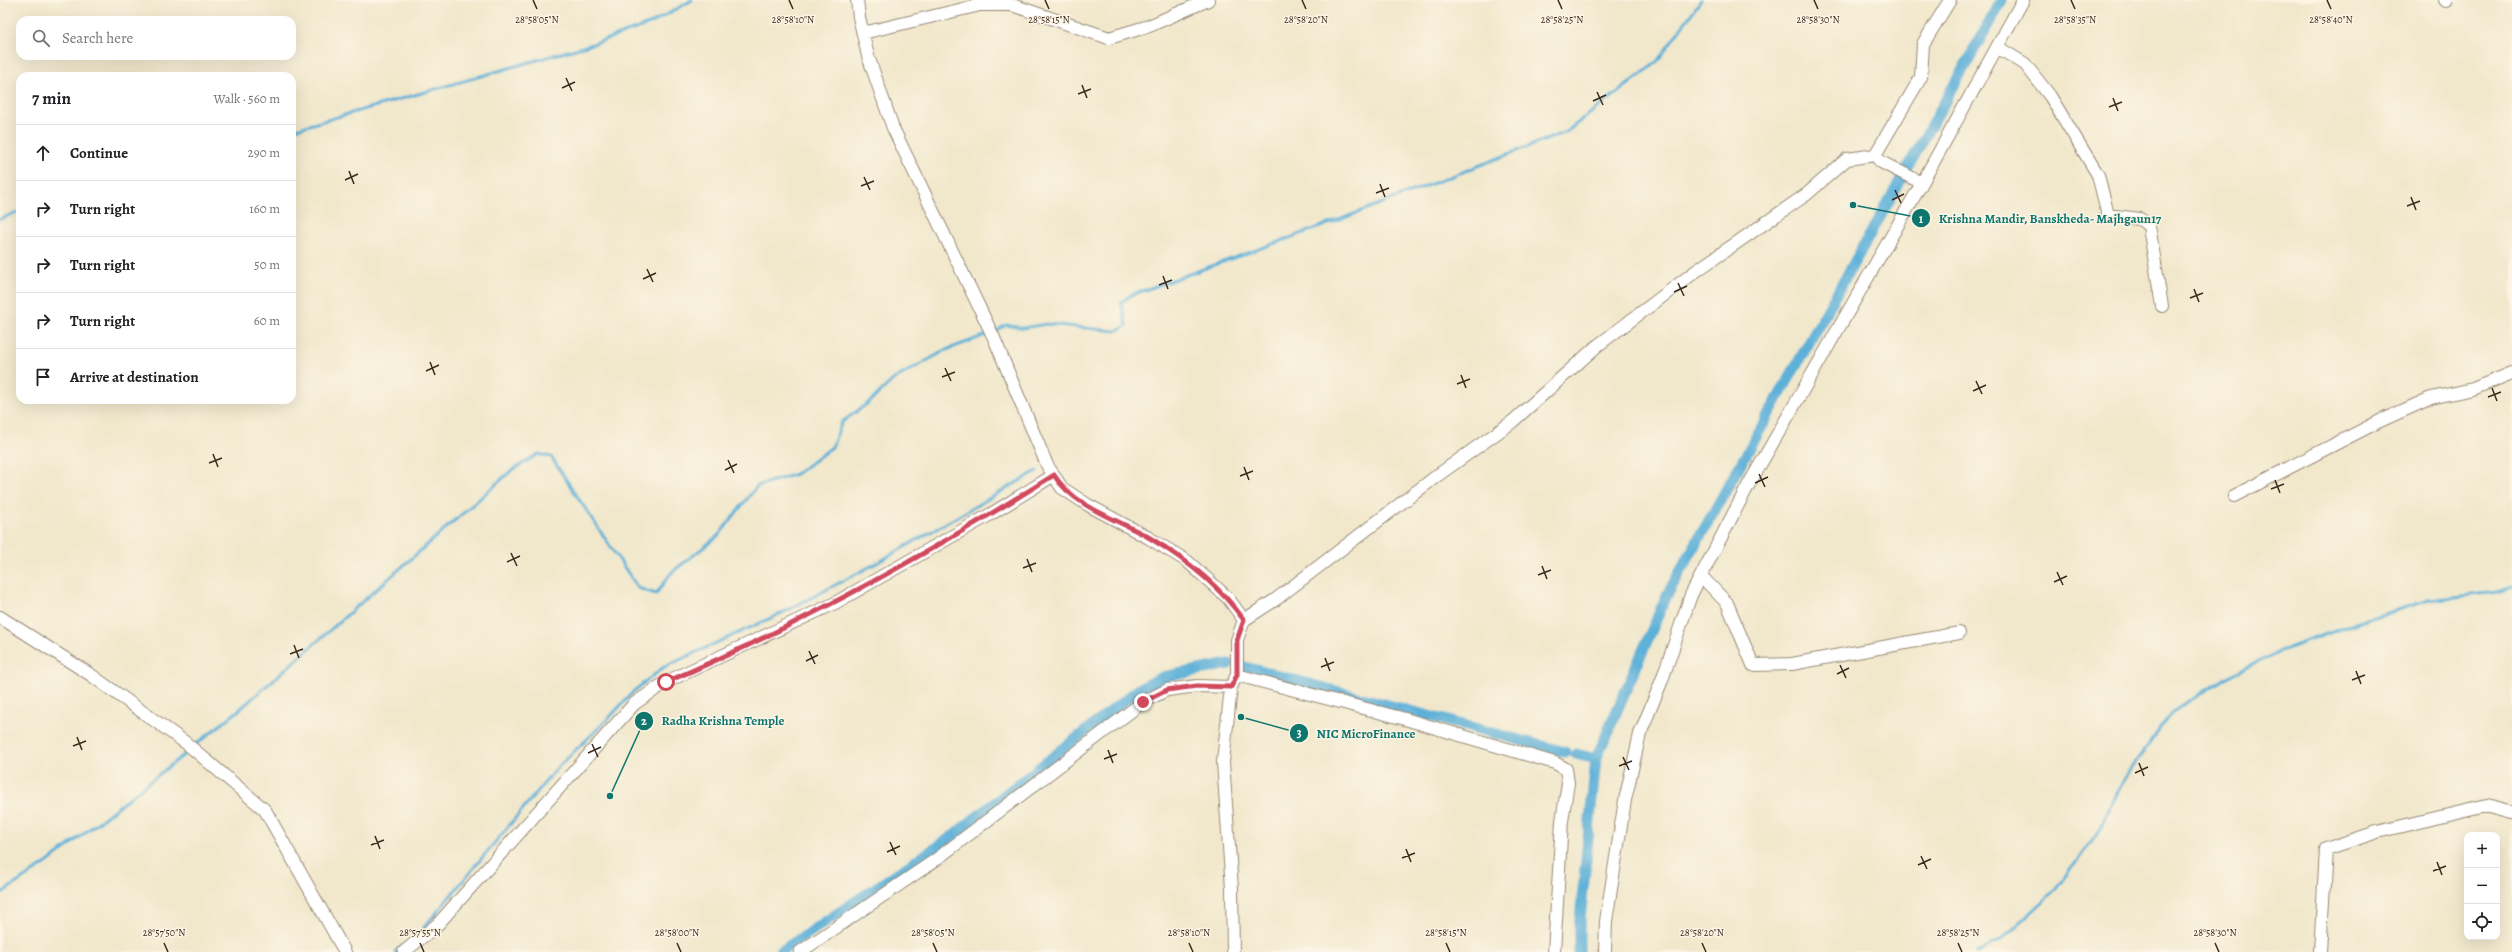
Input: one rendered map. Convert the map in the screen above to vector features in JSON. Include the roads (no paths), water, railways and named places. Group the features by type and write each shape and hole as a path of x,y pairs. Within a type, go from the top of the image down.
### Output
{"street":[{"path":"857,0 859,17 868,56 893,128 991,333 1047,465 1062,488 1088,505 1149,538 1187,561 1228,598 1244,620"},
{"path":"863,33 980,5 1012,5 1109,38 1149,26 1208,0"},
{"path":"1880,159 1921,77 1924,44 1950,0"},
{"path":"1605,952 1606,921 1625,800 1640,734 1691,595 1753,477 1922,183 2024,0"},
{"path":"1997,47 2025,64 2050,96 2098,175 2108,215 2140,219 2149,226 2162,306"},
{"path":"1233,952 1232,889 1223,762 1231,687 1237,675 1237,640 1244,620 1275,600 1438,475 1512,422 1597,346 1696,271 1807,194 1847,159 1880,159 1922,183"},
{"path":"2234,496 2431,398 2473,389 2512,373"},
{"path":"404,952 438,924 634,704 666,682 835,603 991,514 1054,475"},
{"path":"1701,576 1727,603 1753,665 1792,664 1959,633"},
{"path":"0,617 91,675 197,751 265,810 345,952"},
{"path":"1237,675 1405,719 1555,763 1566,770 1568,783 1562,821 1554,952"},
{"path":"800,952 934,861 1143,702 1167,690 1197,686 1231,687"},
{"path":"2320,952 2326,849 2377,832 2486,806 2512,813"}],"waterway":[{"path":"296,129 593,44 652,23 692,0"},
{"path":"994,332 1006,325 1023,328 1047,324 1116,331 1127,326 1121,303 1131,295 1331,223 1566,132 1656,63 1701,0"},
{"path":"1579,952 1579,930 1596,759 1667,595 2002,0"},
{"path":"0,219 16,213"},
{"path":"194,746 238,711 511,471 538,454 551,457 638,588 656,594 671,573 719,535 757,486 796,474 832,447 842,422 871,401 894,379 946,350 989,334"},
{"path":"422,930 557,768 609,718 634,691 664,667 784,612 875,564 1037,471"},
{"path":"1976,952 2000,941 2057,889 2097,833 2125,778 2171,713 2227,677 2276,653 2356,623 2428,600 2497,592 2512,587"},
{"path":"780,952 950,838 1139,689 1163,677 1229,664"},
{"path":"1241,666 1565,752"},
{"path":"0,894 48,862 190,750"},
{"path":"1576,754 1596,759"},
{"path":"395,952 402,946"}],"place":[{"name":"Krishna Mandir, Banskheda- Majhgaun17","path":"1853,205"},
{"name":"NIC MicroFinance","path":"1241,717"},
{"name":"Radha Krishna Temple","path":"610,796"}]}
